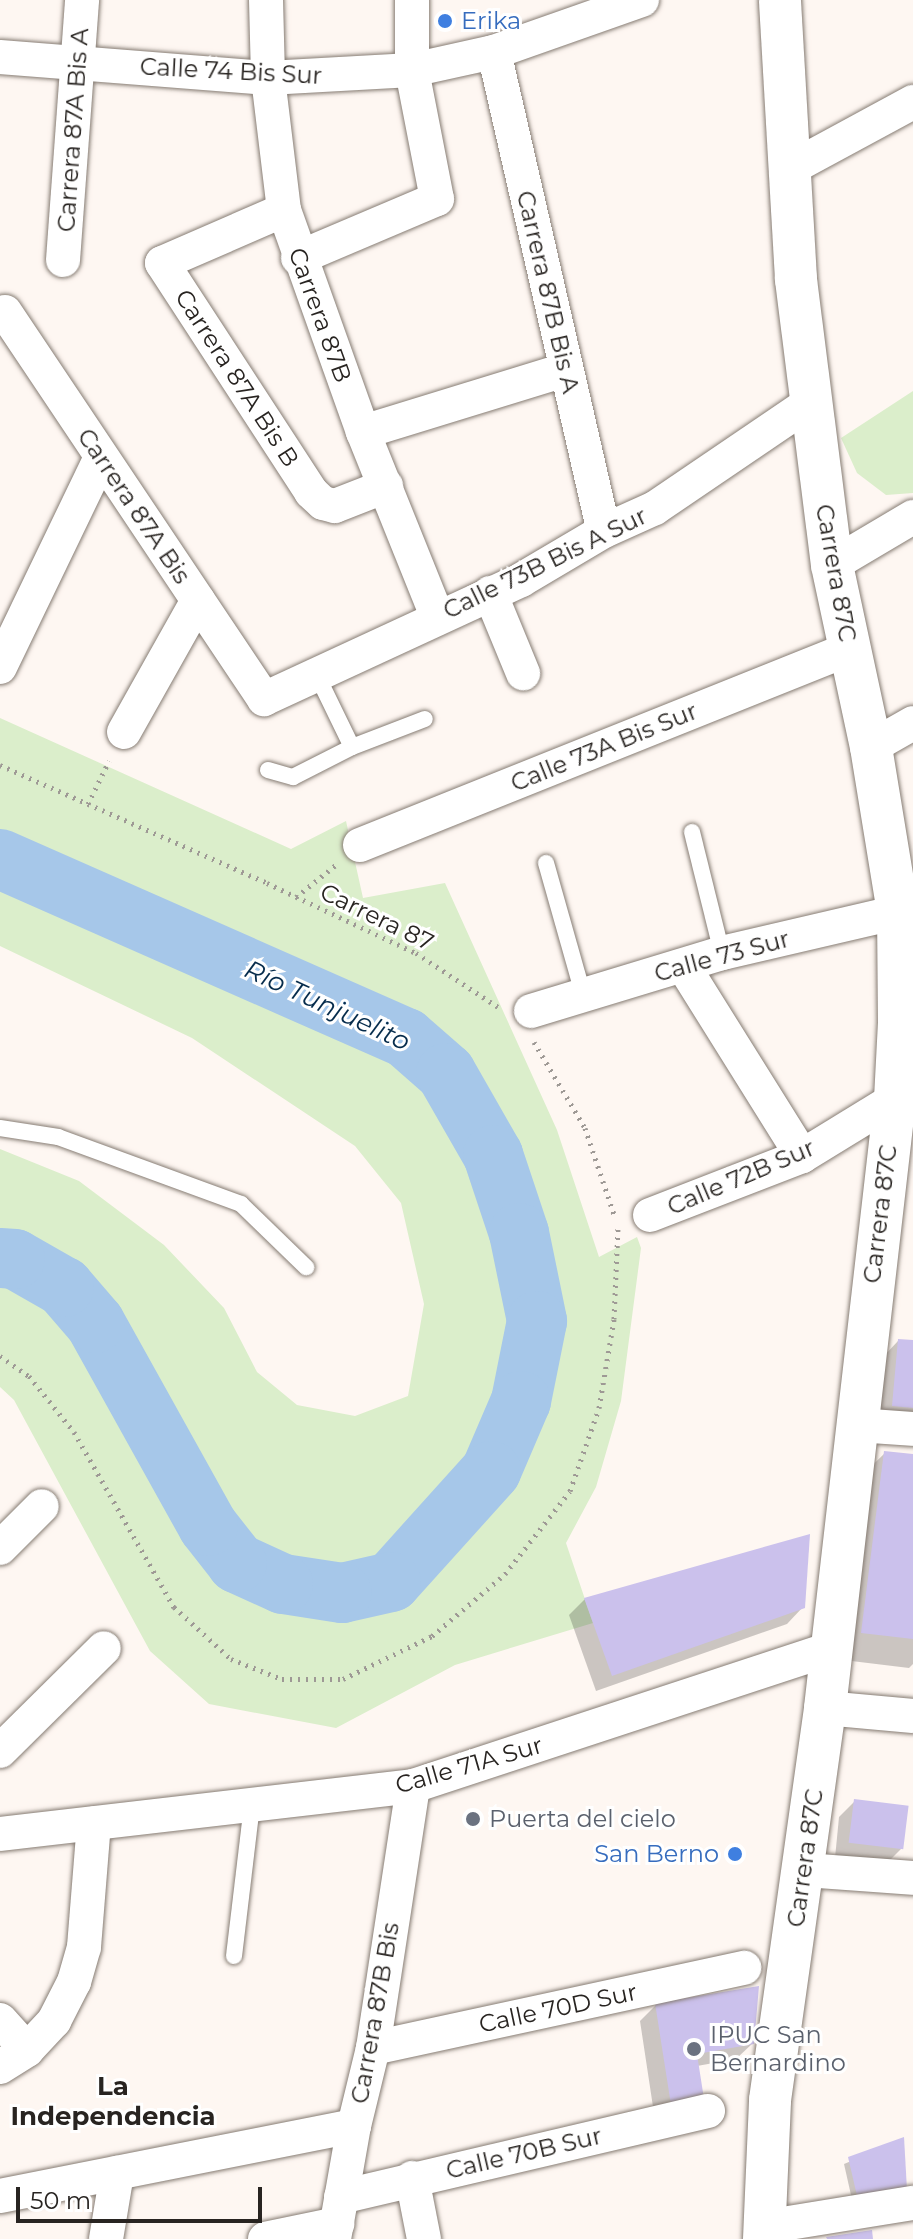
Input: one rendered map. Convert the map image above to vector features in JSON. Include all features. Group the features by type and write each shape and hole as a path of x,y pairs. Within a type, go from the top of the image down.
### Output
{"street":[{"name":"Carrera 87A Bis A","path":"63,260 82,0"},
{"name":"Carrera 87B","path":"266,0 268,78 284,210 298,258 363,432 437,616"},
{"path":"298,258 437,199 412,70 412,0"},
{"name":"Calle 74 Bis Sur","path":"0,57 268,78 412,70 494,52 642,0"},
{"name":"Carrera 87C","path":"764,2233 770,2100 805,1870 856,1425 904,1093 899,1023 905,908 832,565 817,396 796,279 780,0"},
{"name":"Carrera 87B Bis A","path":"494,52 604,531"},
{"path":"791,168 913,102"},
{"name":"Carrera 87A Bis B","path":"284,210 162,263 311,492 323,503 335,506 386,486"},
{"name":"Carrera 87A Bis","path":"2,315 264,699"},
{"path":"363,432 565,370"},
{"name":"Calle 73B Bis A Sur","path":"264,699 437,616 521,580 604,531 655,508 817,396"},
{"path":"0,667 101,457"},
{"path":"832,565 913,517"},
{"path":"490,593 523,673"},
{"path":"124,732 198,600"},
{"name":"Calle 73A Bis Sur","path":"360,845 849,649"},
{"path":"871,747 913,723"},
{"name":"Calle 73 Sur","path":"519,1018 583,994 684,967 722,953 905,908"},
{"path":"684,967 802,1156"},
{"name":"Calle 72B Sur","path":"650,1215 802,1156 904,1093"},
{"path":"856,1425 913,1429"},
{"path":"0,1548 42,1506"},
{"path":"0,1751 104,1648"},
{"name":"Calle 71A Sur","path":"0,1834 413,1786 830,1649"},
{"path":"825,1708 913,1716"},
{"name":"Carrera 87B Bis","path":"337,2220 354,2126 373,2048 413,1786"},
{"path":"0,2020 13,2058 54,2021 74,1982 81,1958 90,1897 94,1823"},
{"path":"805,1870 913,1878"},
{"name":"Calle 70D Sur","path":"373,2048 744,1968"},
{"name":"Calle 70B Sur","path":"265,2239 337,2220 412,2178 708,2111"},
{"path":"0,2196 354,2126"},
{"path":"106,2239 117,2173"},
{"path":"412,2178 424,2239"},
{"path":"764,2233 913,2203"}],"lane":[{"path":"316,673 352,747"},
{"path":"268,770 293,777 352,747 425,719"},
{"path":"692,832 722,953"},
{"path":"546,863 583,994"},
{"path":"0,1128 58,1137 241,1204 306,1267"},
{"path":"234,1956 252,1805"}],"path":[{"path":"88,804 124,732"},
{"name":"Carrera 87","path":"0,765 416,953 519,1018 585,1128 619,1229 614,1319 599,1408 570,1491 505,1574 432,1636 343,1679 282,1679 231,1659 174,1607 74,1432 29,1376 0,1356"},
{"path":"296,897 360,845"}],"green space":[{"path":"913,391 913,493 886,495 857,473 841,438"},
{"path":"0,718 291,849 346,821 363,898 445,883 557,1130 599,1257 637,1237 641,1248 621,1401 596,1487 566,1543 593,1623 455,1665 336,1728 209,1704 150,1651 14,1400 0,1387 0,1149 79,1181 164,1245 224,1308 257,1372 297,1405 355,1416 408,1396 424,1304 401,1203 355,1146 192,1038 0,946"}],"building":[{"path":"898,1339 913,1340 913,1408 892,1406"},
{"path":"884,1451 913,1454 913,1639 861,1633"},
{"path":"810,1534 805,1608 612,1676 584,1598"},
{"path":"854,1799 909,1806 903,1849 849,1843"},
{"name":"IPUC San Bernardino","path":"759,1986 754,2044 697,2054 704,2099 671,2105 655,2003"},
{"path":"904,2137 907,2190 858,2200 848,2157"},
{"path":"872,2230 873,2239 826,2237"}],"waterway":[{"name":"Río Tunjuelito","path":"0,859 406,1038 446,1073 493,1155 519,1233 537,1321 521,1401 491,1471 391,1582 342,1593 283,1584 237,1563 208,1526 95,1323 64,1287 15,1259 0,1258"}],"place":[{"name":"Erika","path":"445,21"},
{"name":"Puerta del cielo","path":"473,1819"},
{"name":"San Berno","path":"735,1854"},
{"name":"IPUC San Bernardino","path":"694,2049"}],"district":[{"name":"La Independencia","path":"113,2102"}]}
